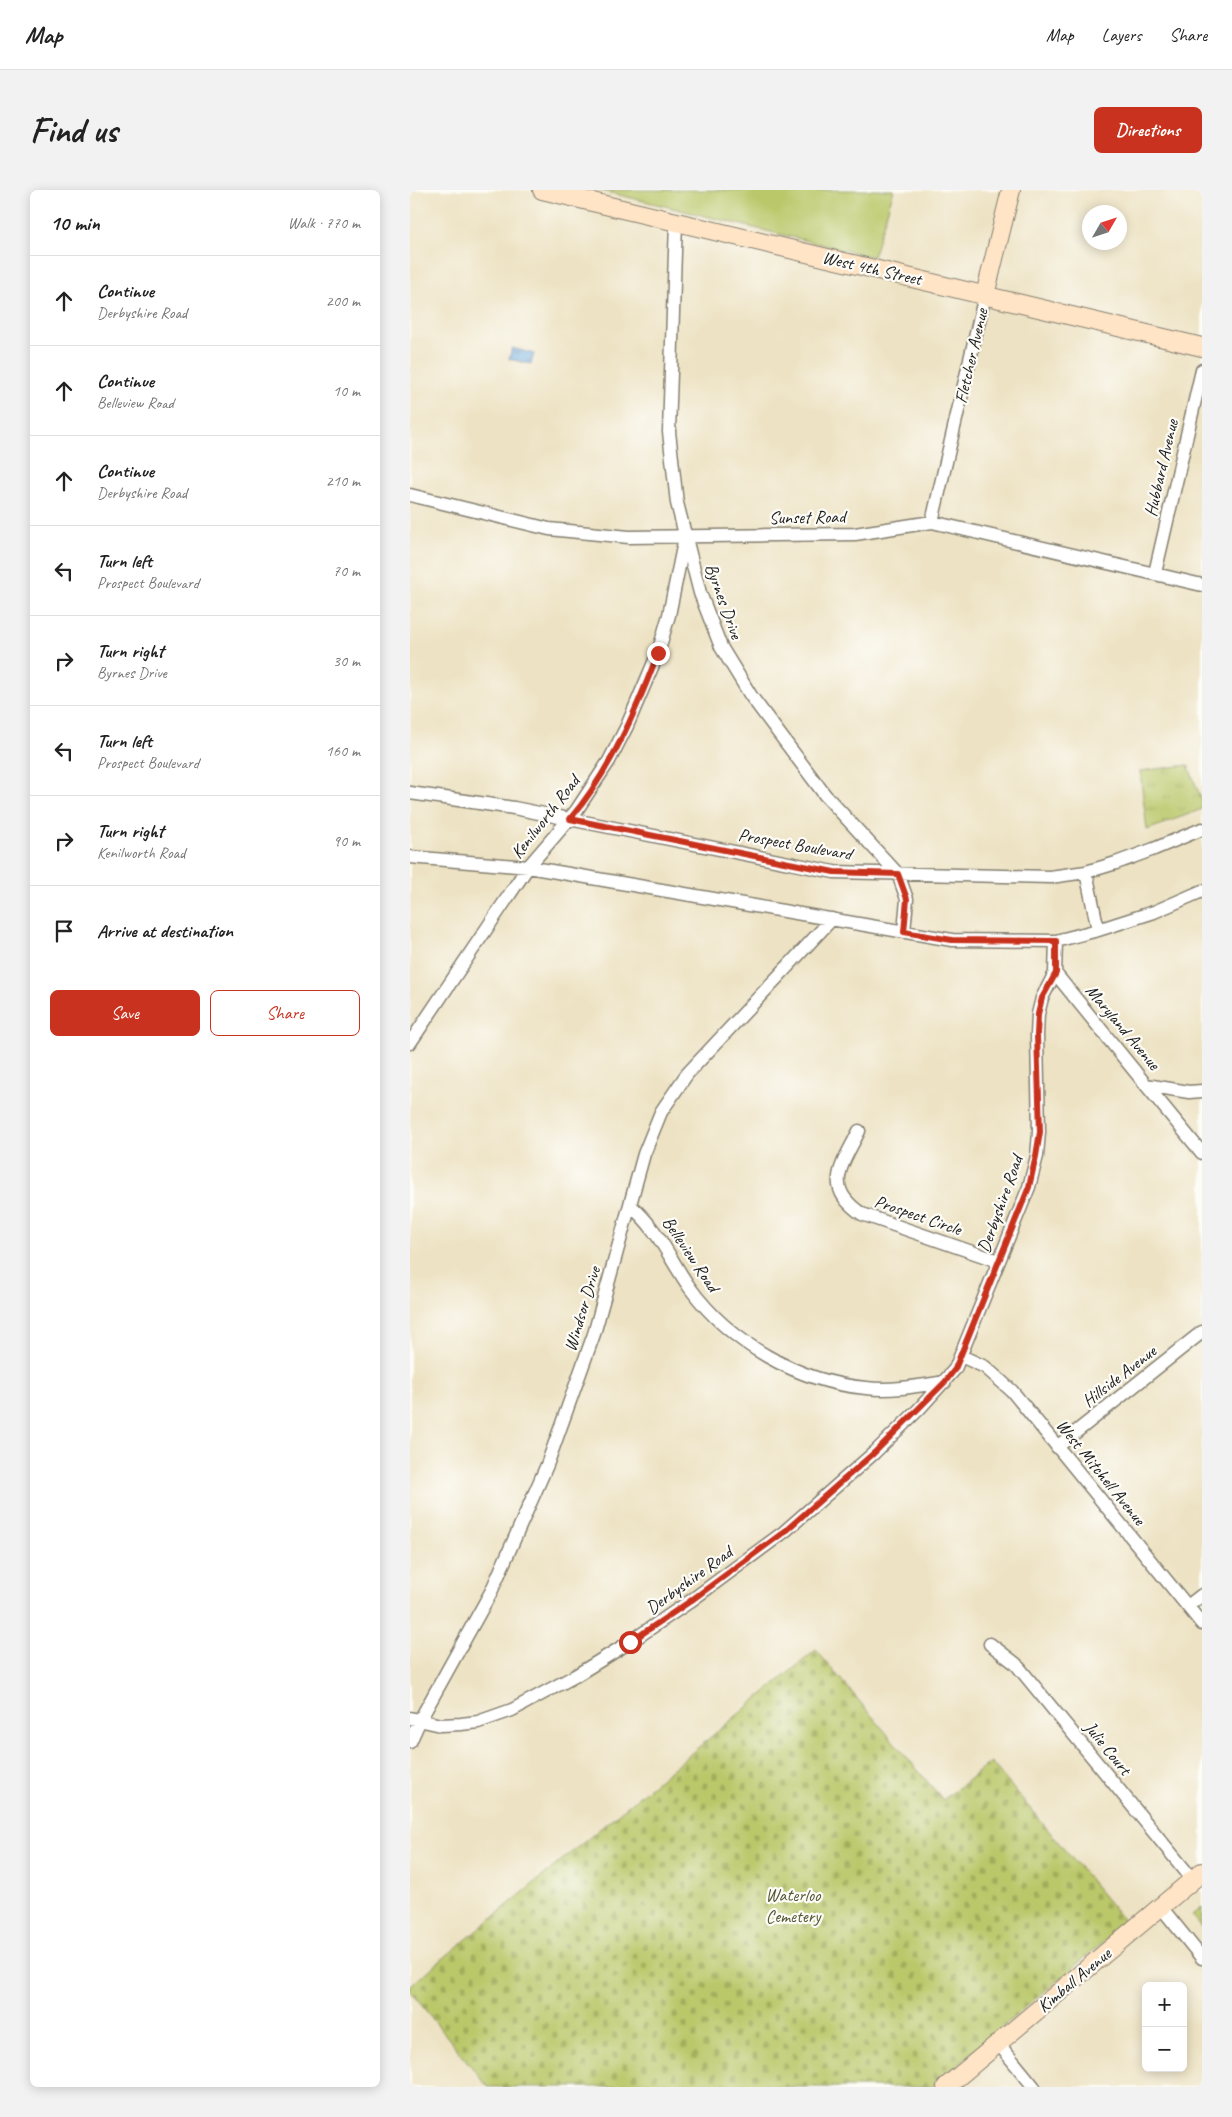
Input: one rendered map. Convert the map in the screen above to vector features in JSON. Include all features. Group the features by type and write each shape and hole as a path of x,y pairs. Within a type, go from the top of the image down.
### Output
{"main road":[{"name":"West 4th Street","path":"542,190 1202,347"},
{"name":"Fletcher Avenue","path":"985,295 1011,190"},
{"name":"Kimball Avenue","path":"946,2087 1197,1876"}],"street":[{"name":"Byrnes Drive","path":"676,222 669,432 676,494 685,537 710,620 735,672 825,795 898,874 907,899 904,932"},
{"name":"Fletcher Avenue","path":"932,522 985,295"},
{"name":"Hubbard Avenue","path":"1155,573 1202,370"},
{"name":"Sunset Road","path":"410,495 549,529 629,537 855,534 932,522 1202,585"},
{"name":"Kenilworth Road","path":"410,1043 528,866 570,819 588,795 608,761 644,690 669,615 685,537"},
{"name":"Prospect Boulevard","path":"410,793 514,808 834,872 1050,877 1086,872 1154,849 1202,828"},
{"path":"410,857 528,866 952,940 1056,941 1154,912 1202,891"},
{"path":"1086,872 1098,930"},
{"name":"Windsor Drive","path":"410,1742 415,1719 491,1592 547,1465 594,1334 651,1132 673,1092 687,1074 832,919"},
{"name":"Derbyshire Road","path":"960,1356 1029,1187 1040,1132 1038,1014 1042,998 1056,973 1056,941"},
{"name":"Maryland Avenue","path":"1056,973 1146,1085 1189,1092 1202,1091"},
{"path":"1146,1085 1202,1153"},
{"name":"Prospect Circle","path":"859,1131 840,1170 838,1183 842,1196 851,1206 862,1214 998,1261"},
{"name":"Belleview Road","path":"630,1205 656,1231 676,1268 707,1308 725,1326 766,1356 797,1370 842,1385 867,1388 904,1388 945,1382"},
{"name":"Hillside Avenue","path":"1057,1447 1202,1332"},
{"path":"945,1382 955,1369 960,1356"},
{"name":"West Mitchell Avenue","path":"960,1356 985,1367 999,1377 1012,1391 1202,1624"},
{"name":"Derbyshire Road","path":"415,1719 441,1725 478,1722 496,1717 575,1676 630,1642 689,1602 784,1532 874,1453 945,1382"},
{"path":"1188,1606 1202,1595"},
{"name":"Julie Court","path":"990,1644 1016,1664 1197,1876"},
{"path":"1161,1907 1202,1958"},
{"path":"998,2043 1034,2087"}],"green space":[{"path":"599,190 894,190 873,257"},
{"path":"1188,765 1202,801 1202,809 1147,830 1140,771"},
{"name":"Waterloo Cemetery","path":"816,1650 943,1800 991,1762 1126,1923 931,2087 488,2087 410,1991 410,1986"},
{"path":"1202,1907 1202,1927 1192,1915"}],"water":[{"path":"512,348 534,354 531,364 509,359"}],"route":[{"path":"630,1642 689,1602 784,1532 874,1453 919,1409 955,1369 1029,1187 1040,1132 1038,1014 1042,998 1056,973 1056,941 952,940 904,932 907,899 898,874 834,872 570,819 588,795 627,726 644,690 658,653"}]}
